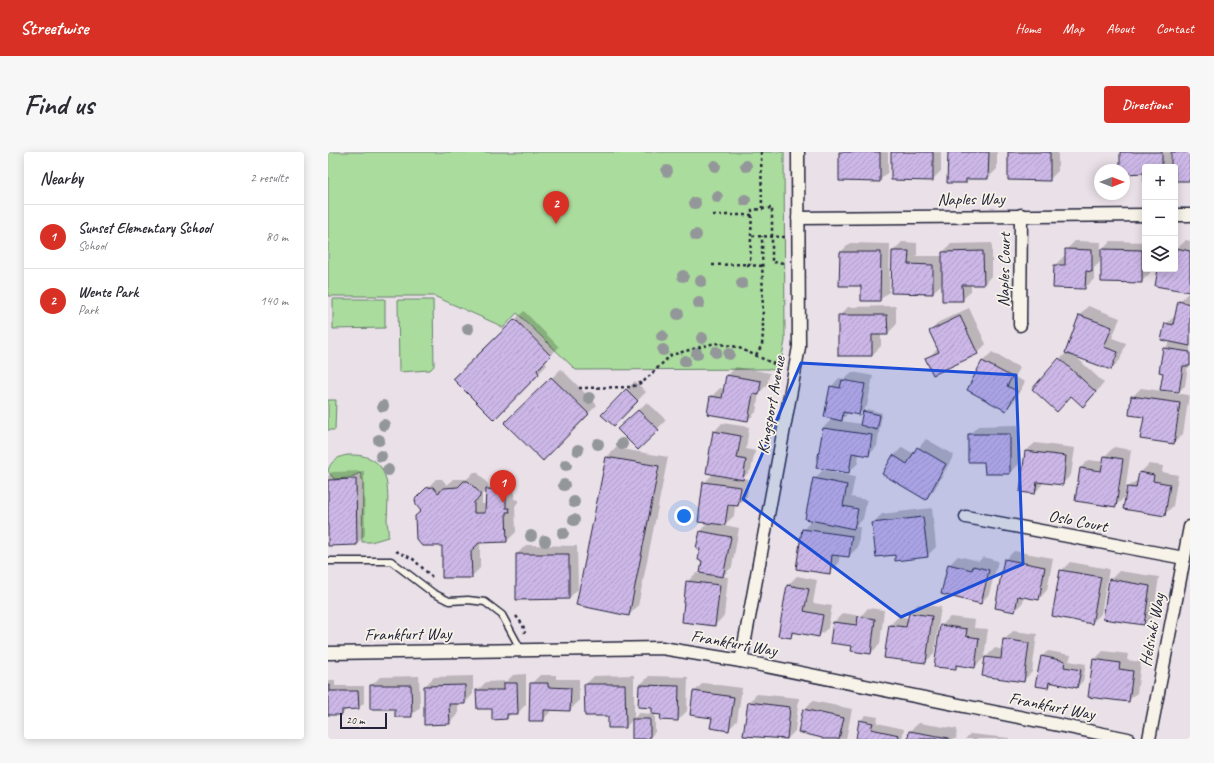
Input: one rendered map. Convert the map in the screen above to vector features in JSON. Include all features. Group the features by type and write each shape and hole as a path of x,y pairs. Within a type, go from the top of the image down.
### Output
{"street":[{"name":"Kingsport Avenue","path":"741,661 798,347 798,152"},
{"name":"Naples Court","path":"1020,326 1021,215"},
{"name":"Naples Way","path":"798,218 1142,215"},
{"path":"1178,215 1190,215"},
{"name":"Oslo Court","path":"966,517 1184,558"},
{"name":"Helsinki Way","path":"1149,739 1190,527"},
{"name":"Frankfurt Way","path":"328,653 662,648 741,661 1128,739"}],"lane":[{"path":"328,561 391,561 432,593 449,601 468,600 485,602 502,615 521,650"}],"path":[{"path":"761,152 762,208"},
{"path":"746,265 750,264 752,260 752,210 762,208 772,208 772,262 785,263"},
{"path":"713,215 752,215"},
{"path":"752,236 785,237"},
{"path":"756,355 762,345 763,332 762,236"},
{"path":"712,265 762,266"},
{"path":"579,388 631,387 643,382 671,355 715,343 737,347 782,367"},
{"path":"392,550 403,553 413,559 437,582"},
{"path":"513,613 523,625 525,633"}],"highlighted area":[{"path":"801,363 1016,375 1023,564 901,617 743,499"}],"green space":[{"path":"328,152 784,152 785,341 779,371 767,369 576,370 517,313 503,328 434,296 328,296"},
{"path":"333,299 385,299 385,328 333,329"},
{"path":"398,300 433,300 434,366 430,370 399,372"},
{"path":"328,400 336,400 335,430 328,430"},
{"path":"348,455 362,456 373,460 380,466 384,474 388,495 388,537 371,542 362,542 363,481 360,473 349,478 334,479 328,471 329,467 335,460"}],"building":[{"path":"839,152 880,152 880,182 839,181"},
{"path":"891,152 933,152 933,181 891,180"},
{"path":"948,152 989,152 988,179 966,179 966,183 947,183"},
{"path":"1008,152 1050,152 1050,181 1008,180"},
{"path":"1120,152 1162,152 1162,164 1142,164 1142,173 1130,174 1130,164 1120,164"},
{"path":"1171,152 1190,152 1190,181 1178,181 1178,164 1171,164"},
{"path":"1178,248 1190,251 1190,292 1155,286 1157,272 1178,272"},
{"path":"1065,249 1092,250 1092,272 1086,271 1085,289 1053,288 1054,265 1065,265"},
{"path":"1101,249 1142,250 1142,283 1101,282"},
{"path":"892,251 909,251 908,264 933,265 933,294 891,293"},
{"path":"983,251 984,285 962,285 963,301 942,301 942,252"},
{"path":"840,252 881,252 880,301 861,301 861,286 839,286"},
{"path":"1178,301 1190,304 1190,346 1161,340 1165,323 1173,325"},
{"path":"838,315 887,315 888,335 872,335 872,356 838,356"},
{"path":"1079,315 1112,327 1104,347 1118,352 1111,370 1065,353"},
{"path":"960,316 978,354 933,375 925,358 939,352 929,331"},
{"path":"515,319 551,356 537,370 539,374 494,420 453,379"},
{"path":"1163,348 1190,352 1190,366 1183,366 1179,392 1160,390 1163,373 1159,372"},
{"path":"1059,358 1096,392 1083,407 1071,396 1057,412 1032,389"},
{"path":"982,361 1012,377 1007,386 1017,391 1006,411 967,390"},
{"path":"726,375 761,381 759,395 753,394 748,421 707,414 710,396 722,398"},
{"path":"551,377 589,414 543,461 504,423"},
{"path":"842,380 865,384 859,415 843,412 842,421 824,417 830,386 840,388"},
{"path":"626,389 638,401 614,426 601,415"},
{"path":"1131,396 1180,403 1174,444 1140,439 1144,417 1129,415"},
{"path":"638,410 659,430 638,450 617,429"},
{"path":"863,411 880,415 877,430 860,425"},
{"path":"823,428 872,435 869,456 852,453 849,473 816,468"},
{"path":"713,431 741,436 737,458 746,460 743,480 706,473"},
{"path":"968,434 1010,434 1010,474 985,474 984,462 968,462"},
{"path":"917,447 946,464 926,500 882,474 893,455 907,464"},
{"path":"1025,451 1066,456 1063,485 1037,482 1035,494 1020,492"},
{"path":"1104,456 1123,459 1116,507 1075,501 1080,468 1101,471"},
{"path":"606,457 659,466 629,616 576,605"},
{"path":"1139,472 1154,475 1153,481 1170,484 1165,516 1123,509 1127,487 1136,488"},
{"path":"813,478 847,485 843,506 858,509 854,529 805,519"},
{"path":"356,479 357,545 328,546 328,480"},
{"path":"464,481 468,481 480,493 480,497 474,502 474,513 485,513 486,489 506,490 506,508 509,508 510,512 506,512 507,542 479,543 471,551 472,578 442,578 442,546 422,546 416,539 415,516 421,511 416,505 415,499 426,488 433,487 438,493 444,488 458,487"},
{"path":"703,482 741,487 738,506 728,505 725,525 698,522"},
{"path":"923,517 928,557 895,561 895,555 876,557 872,523"},
{"path":"802,529 852,536 849,557 832,555 830,574 796,569"},
{"path":"700,531 731,537 723,577 700,573 702,561 698,560 700,549 696,548"},
{"path":"516,554 569,554 569,599 516,600"},
{"path":"1004,559 1045,567 1039,600 1018,596 1015,612 995,608"},
{"path":"948,564 972,570 973,566 989,570 981,604 941,594"},
{"path":"1060,570 1101,577 1092,624 1052,616"},
{"path":"1109,579 1150,586 1144,625 1103,619"},
{"path":"686,581 720,585 715,626 682,622"},
{"path":"787,585 809,589 804,611 823,615 819,637 792,632 791,638 778,636"},
{"path":"909,613 932,616 926,663 884,658 889,625 906,627"},
{"path":"858,616 875,619 871,654 851,651 852,646 830,643 833,622 857,625"},
{"path":"940,625 967,629 966,636 979,638 975,668 956,665 956,669 934,667"},
{"path":"1003,639 1029,643 1024,682 982,676 985,657 1001,659"},
{"path":"1041,656 1065,661 1064,667 1081,670 1077,688 1049,682 1048,688 1035,686"},
{"path":"1093,659 1120,663 1119,669 1133,671 1129,702 1088,697"},
{"path":"504,683 517,683 518,714 507,714 507,719 492,720 492,709 477,709 476,690 504,690"},
{"path":"530,683 548,683 548,687 571,688 570,711 544,710 544,721 529,721"},
{"path":"584,684 625,684 626,728 608,728 608,716 585,716"},
{"path":"328,685 330,685 330,691 358,691 359,709 342,710 342,715 328,715"},
{"path":"370,685 411,685 412,717 395,717 395,709 370,709"},
{"path":"465,685 465,704 449,704 450,724 424,725 424,686"},
{"path":"639,685 679,686 678,721 660,720 661,715 652,714 652,708 638,707"},
{"path":"693,691 734,697 729,731 710,728 712,718 690,715"},
{"path":"748,702 790,707 787,739 743,736"},
{"path":"803,709 844,718 839,739 822,739 798,732"},
{"path":"632,719 650,719 650,739 632,739"},
{"path":"859,720 873,723 871,729 899,735 898,739 856,739"},
{"path":"909,731 949,738 949,739 908,739"}],"place":[{"name":"Wente Park","path":"556,224"},
{"name":"Sunset Elementary School","path":"503,503"}]}
